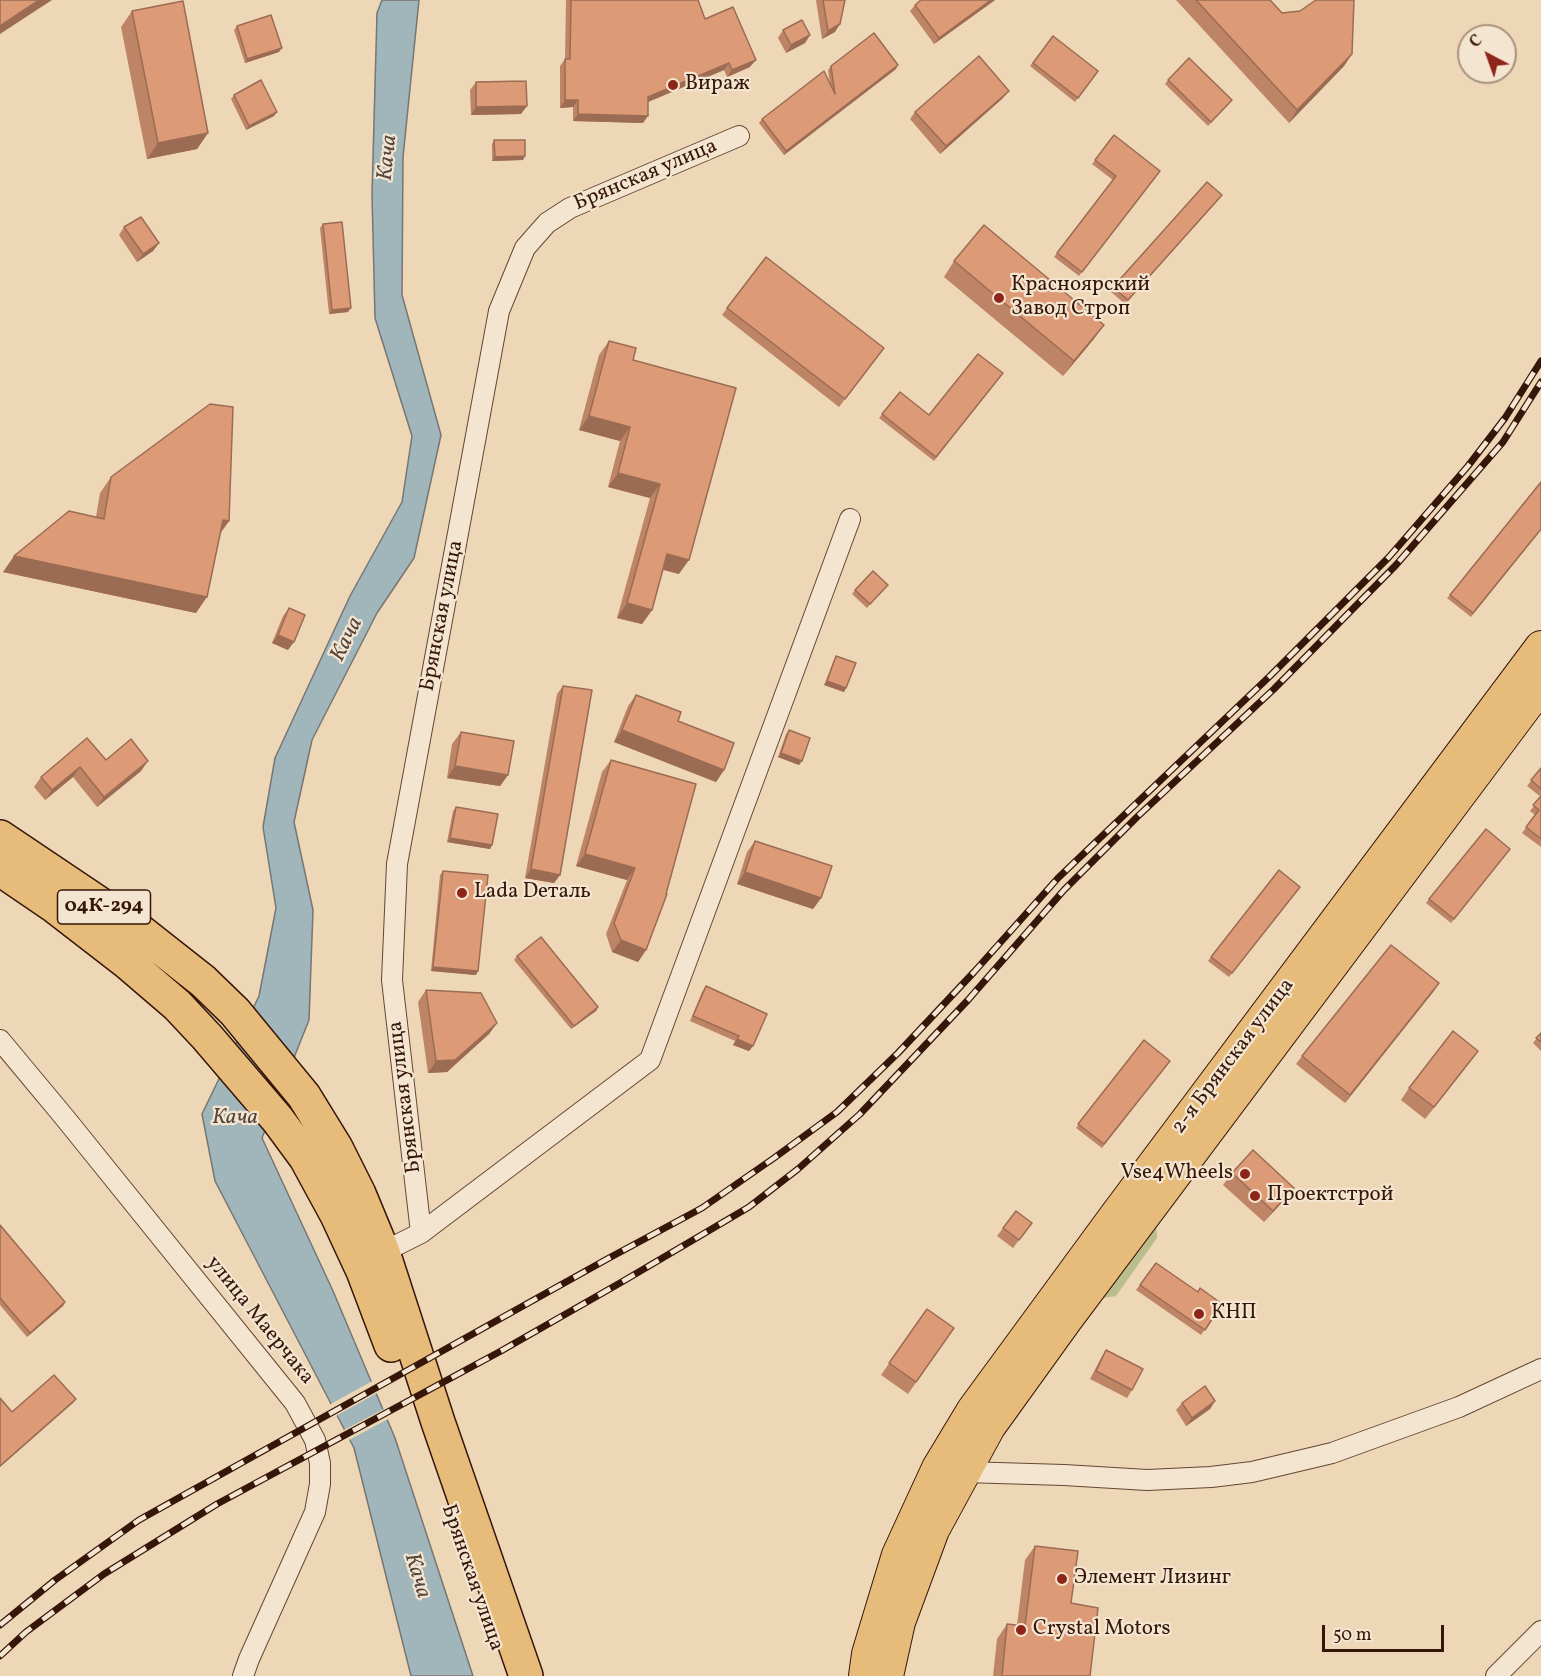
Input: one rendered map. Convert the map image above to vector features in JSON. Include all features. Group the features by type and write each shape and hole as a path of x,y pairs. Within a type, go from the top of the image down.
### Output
{"highway":[{"name":"Брянская улица","path":"0,837 137,929 203,981 235,1012 304,1096 336,1148 360,1194 383,1252 438,1422 526,1676"},
{"name":"Брянская улица","path":"0,869 53,905 128,963 177,1005 278,1120 306,1158 337,1215 363,1271 419,1426 504,1676"}],"main road":[{"name":"2-я Брянская улица","path":"865,1676 868,1654 898,1555 938,1468 973,1410 1541,647"},
{"name":"2-я Брянская улица","path":"888,1676 899,1622 933,1530 989,1427 1066,1320 1541,686"}],"street":[{"name":"Брянская улица","path":"421,1233 392,980 396,864 500,312 525,248 547,223 570,208 739,136"},
{"path":"383,1252 421,1233 650,1060 850,519"},
{"name":"улица Маерчака","path":"0,1040 295,1403 315,1440 320,1463 320,1484 315,1512 243,1676"},
{"path":"964,1472 1148,1480 1211,1477 1252,1472 1332,1454 1459,1407 1541,1369"},
{"path":"1496,1676 1541,1632"}],"green space":[{"path":"1156,1217 1157,1238 1116,1296 1093,1300"}],"water":[{"name":"Кача","path":"382,0 419,0 403,157 402,295 441,435 414,558 377,613 312,740 294,822 313,910 309,1020 262,1138 333,1291 395,1438 473,1676 411,1676 354,1448 215,1181 202,1114 259,996 276,908 263,827 275,758 350,596 402,502 412,436 375,318 372,194 377,13"}],"pier":[{"path":"374,1380 379,1392 334,1417 329,1405"},
{"path":"386,1408 390,1418 347,1441 342,1431"}],"building":[{"path":"0,0 39,0 0,26"},
{"path":"571,0 698,0 705,19 733,7 756,60 732,70 729,63 648,97 648,116 578,114 578,100 565,100 565,59 570,59"},
{"path":"823,0 845,0 840,24 828,31"},
{"path":"921,0 991,0 939,38 915,5"},
{"path":"1196,0 1270,0 1282,13 1300,11 1316,0 1354,0 1352,54 1297,110"},
{"path":"183,1 208,133 158,143 132,11"},
{"path":"271,15 282,48 247,59 237,26"},
{"path":"802,20 810,35 791,45 783,30"},
{"path":"874,33 898,65 786,151 762,119 824,71 835,94 831,66"},
{"path":"1053,36 1098,71 1078,98 1033,63"},
{"path":"979,56 1009,91 946,146 915,112"},
{"path":"1189,58 1232,100 1211,122 1168,80"},
{"path":"261,80 277,112 249,126 234,95"},
{"path":"526,81 527,106 476,107 476,82"},
{"path":"1114,135 1160,171 1082,272 1057,253 1116,176 1095,160"},
{"path":"494,140 525,140 525,156 495,157"},
{"path":"1207,182 1222,195 1128,300 1113,287"},
{"path":"141,217 159,243 143,254 124,227"},
{"path":"342,222 351,308 332,310 323,224"},
{"path":"984,225 1104,325 1074,361 954,261"},
{"path":"766,257 884,348 845,399 727,308"},
{"path":"609,341 636,348 633,360 736,388 689,560 667,554 652,610 627,603 660,484 618,473 630,427 589,416"},
{"path":"978,354 1003,373 936,457 882,414 900,392 929,415"},
{"path":"210,404 233,407 229,521 223,520 207,597 14,556 69,511 104,519 111,477"},
{"path":"1541,482 1541,529 1473,613 1450,595"},
{"path":"873,571 888,585 870,604 855,590"},
{"path":"289,608 305,615 294,642 278,635"},
{"path":"836,656 856,663 846,688 827,681"},
{"path":"563,686 592,690 560,875 531,869"},
{"path":"636,695 681,712 678,721 734,743 724,770 622,730"},
{"path":"789,730 810,738 802,761 781,753"},
{"path":"461,732 514,741 508,775 455,766"},
{"path":"87,738 106,760 131,739 148,761 104,797 80,767 52,790 41,777"},
{"path":"611,760 696,784 667,894 646,950 621,940 614,923 635,868 585,854"},
{"path":"1541,768 1541,789 1531,780"},
{"path":"1541,796 1541,839 1526,827 1539,810 1533,805"},
{"path":"456,807 498,814 492,845 450,838"},
{"path":"1486,829 1510,849 1454,919 1429,899"},
{"path":"755,841 832,866 821,898 745,872"},
{"path":"1279,870 1300,887 1232,973 1211,957"},
{"path":"443,871 488,875 478,971 433,967"},
{"path":"541,937 598,1007 574,1026 517,956"},
{"path":"1391,945 1439,983 1350,1095 1302,1056"},
{"path":"706,986 767,1014 753,1046 737,1039 739,1036 693,1016"},
{"path":"426,990 481,993 497,1023 455,1060 436,1061"},
{"path":"1453,1031 1478,1051 1434,1107 1409,1088"},
{"path":"1144,1040 1170,1061 1104,1144 1078,1124"},
{"path":"1253,1150 1294,1188 1273,1211 1232,1173"},
{"path":"1016,1211 1032,1223 1019,1240 1003,1228"},
{"path":"0,1225 65,1302 30,1333 0,1298"},
{"path":"1156,1263 1198,1292 1200,1288 1222,1304 1205,1330 1140,1285"},
{"path":"927,1309 954,1328 916,1382 889,1363"},
{"path":"1106,1350 1143,1369 1132,1390 1096,1371"},
{"path":"54,1375 76,1399 0,1466 0,1398 12,1412"},
{"path":"1205,1386 1215,1401 1192,1418 1182,1403"},
{"path":"1035,1546 1078,1551 1071,1603 1098,1608 1090,1676 1002,1676 1007,1624 1025,1626"}],"railway":[{"path":"0,1625 55,1580 139,1520 702,1208 837,1112 898,1053 1058,878 1270,676 1389,557 1468,466 1505,418 1541,361"},
{"path":"0,1656 26,1632 104,1574 217,1504 501,1351 620,1283 749,1207 798,1169 860,1114 968,1000 1064,890 1137,817 1274,689 1396,565 1503,442 1541,382"}],"place":[{"name":"Вираж","path":"673,85"},
{"name":"Красноярский Завод Строп","path":"999,298"},
{"name":"Lada Dеталь","path":"462,893"},
{"name":"Vse4Wheels","path":"1245,1174"},
{"name":"Проектстрой","path":"1255,1196"},
{"name":"КНП","path":"1199,1314"},
{"name":"Элемент Лизинг","path":"1062,1579"},
{"name":"Crystal Motors","path":"1021,1630"}]}
